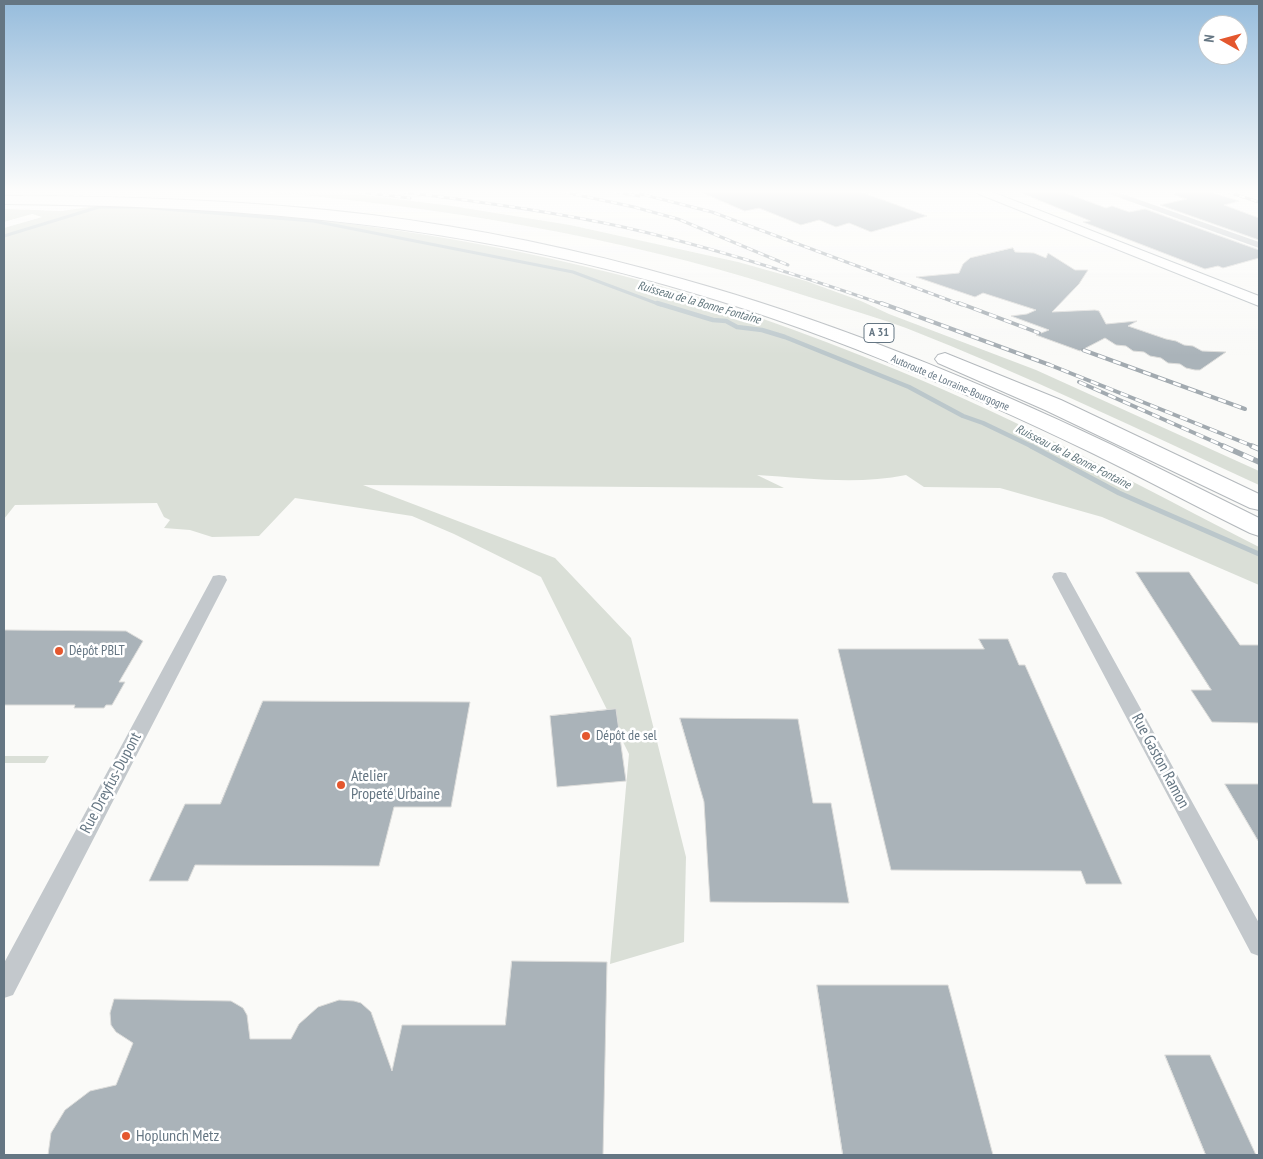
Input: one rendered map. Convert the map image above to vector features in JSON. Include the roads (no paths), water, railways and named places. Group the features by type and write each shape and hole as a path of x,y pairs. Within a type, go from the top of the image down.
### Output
{"highway":[{"name":"Autoroute de Lorraine-Bourgogne","path":"528,246 629,270 700,290 920,368 1055,427 1259,528"},
{"name":"A 31","path":"575,246 664,266 774,298 864,328"},
{"name":"Autoroute de Lorraine-Bourgogne","path":"927,352 1053,405 1259,503"}],"street":[{"path":"1118,246 1259,301"},
{"name":"Rue Gaston Ramon","path":"1060,577 1259,945"},
{"name":"Rue Dreyfus-Dupont","path":"4,986 219,580"}],"waterway":[{"name":"Ruisseau de la Bonne Fontaine","path":"441,246 573,272 661,305"},
{"name":"Ruisseau de la Bonne Fontaine","path":"657,303 713,320 726,321 737,327 762,330 785,337 909,387 963,416 983,423 1032,446"},
{"name":"Ruisseau de la Bonne Fontaine","path":"1032,446 1119,493 1259,554"}],"railway":[{"path":"700,246 755,262 885,305"},
{"path":"743,246 788,265"},
{"path":"804,246 962,305"},
{"path":"881,303 1050,365 1255,447"},
{"path":"959,303 1039,333"},
{"path":"1083,350 1245,409"},
{"path":"1079,382 1226,447"},
{"path":"1223,446 1259,462"},
{"path":"1252,446 1259,449"}],"place":[{"name":"Dépôt PBLT","path":"59,651"},
{"name":"Dépôt de sel","path":"586,736"},
{"name":"Atelier Propeté Urbaine","path":"341,785"},
{"name":"Hoplunch Metz","path":"126,1136"}]}
